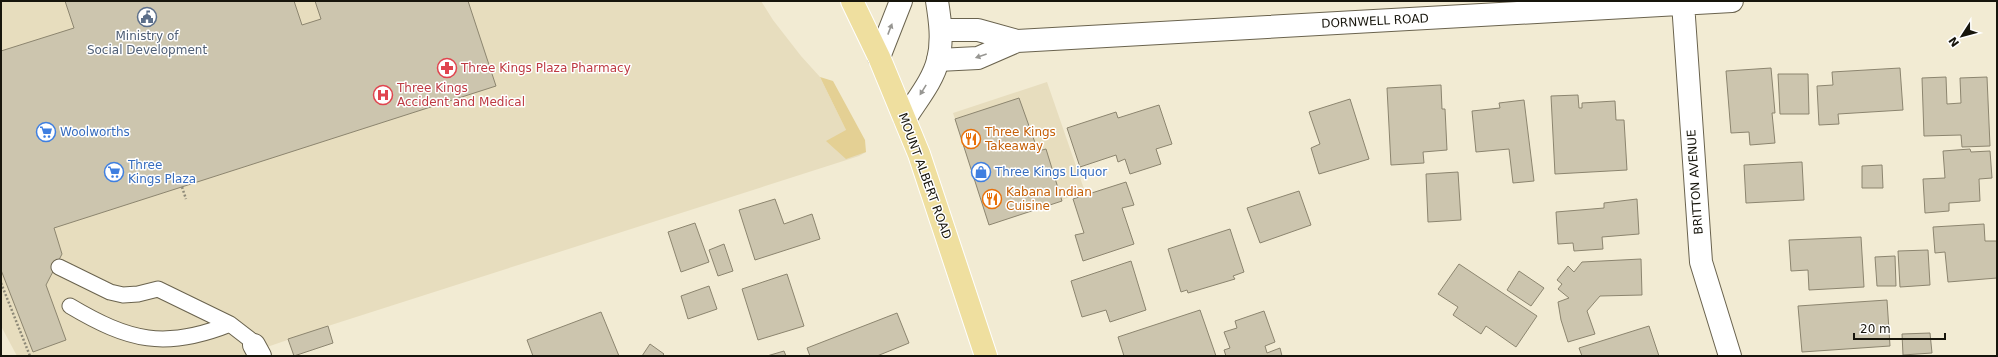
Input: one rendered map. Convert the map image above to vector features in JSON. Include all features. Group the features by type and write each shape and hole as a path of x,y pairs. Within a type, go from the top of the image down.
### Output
{"main road":[{"name":"MOUNT ALBERT ROAD","path":"852,1 879,57 919,154 986,356"}],"street":[{"path":"879,57 901,1"},
{"path":"905,119 929,82 938,60 941,30 937,1"},
{"name":"DORNWELL ROAD","path":"941,30 978,30 1017,41 1732,1"},
{"name":"BRITTON AVENUE","path":"1683,4 1701,262 1730,356"},
{"name":"DORNWELL ROAD","path":"938,60 978,58 1017,41"}],"lane":[{"path":"59,267 110,292 123,295 138,294 158,289 230,324 252,341 257,350"},
{"path":"70,306 114,330 139,338 186,338 206,334 230,324"}],"path":[{"path":"182,187 186,199"},
{"path":"1,283 30,356"}],"shaded area":[{"path":"1,1 761,1 773,20 801,56 820,77 846,130 866,152 859,156 328,326 241,356 17,356 1,326"},
{"path":"820,77 833,81 865,140 866,152 846,159 826,141 846,130"},
{"path":"1047,82 1085,192 989,225 953,113"}],"building":[{"name":"Three Kings Plaza","path":"65,1 294,1 302,25 321,19 315,1 468,1 496,86 54,228 62,254 46,285 66,340 33,352 1,270 1,51 74,28"},
{"path":"1771,68 1775,113 1772,113 1775,143 1750,145 1749,132 1731,133 1726,71"},
{"path":"1900,68 1903,110 1838,114 1839,124 1819,125 1817,86 1833,85 1832,72"},
{"path":"1778,74 1808,74 1809,114 1780,114"},
{"path":"1946,77 1947,104 1961,103 1960,78 1987,77 1990,146 1962,147 1961,135 1924,136 1922,78"},
{"path":"1441,85 1442,109 1445,109 1447,150 1423,152 1424,163 1391,165 1387,88"},
{"path":"1578,95 1579,108 1582,108 1582,103 1615,101 1616,120 1624,120 1627,170 1555,174 1551,96"},
{"path":"1019,98 1038,151 1046,149 1062,201 989,225 955,119"},
{"path":"1350,99 1369,159 1319,174 1311,148 1320,144 1309,112"},
{"path":"1524,100 1534,181 1513,183 1509,149 1476,152 1472,111 1500,108 1499,103"},
{"path":"1159,105 1172,144 1156,149 1161,164 1130,174 1125,159 1118,162 1116,155 1080,167 1067,128 1116,112 1118,118"},
{"path":"1970,149 1971,152 1990,151 1992,178 1979,179 1980,201 1949,203 1949,211 1925,213 1923,179 1945,178 1943,151"},
{"path":"1802,162 1804,200 1746,203 1744,165"},
{"path":"1882,165 1883,188 1862,188 1862,166"},
{"path":"1458,172 1461,220 1428,222 1426,174"},
{"path":"1126,182 1134,205 1122,208 1134,244 1083,261 1075,235 1084,233 1073,199"},
{"path":"1299,191 1311,225 1260,243 1247,208"},
{"path":"775,199 784,224 812,214 820,239 755,260 739,210"},
{"path":"1637,199 1639,234 1602,237 1603,249 1574,251 1573,243 1558,244 1556,212 1604,208 1604,203"},
{"path":"695,223 709,262 681,272 668,232"},
{"path":"1984,224 1985,241 1997,241 1997,278 1948,282 1945,252 1935,253 1933,227"},
{"path":"1230,229 1244,272 1233,276 1235,279 1188,293 1187,290 1181,292 1168,249"},
{"path":"1861,237 1864,287 1809,290 1808,270 1791,271 1789,240"},
{"path":"724,244 733,271 718,276 709,250"},
{"path":"1928,250 1930,285 1900,287 1898,251"},
{"path":"1895,256 1896,286 1877,286 1875,257"},
{"path":"1641,259 1642,295 1600,296 1587,311 1595,334 1568,342 1561,320 1558,302 1569,298 1558,289 1562,284 1557,280 1568,266 1574,272 1582,262"},
{"path":"1131,261 1146,310 1110,322 1106,310 1082,317 1071,281"},
{"path":"1459,264 1537,316 1516,347 1486,326 1481,334 1453,315 1458,307 1438,294"},
{"path":"1519,271 1544,288 1531,306 1507,290"},
{"path":"787,274 804,326 758,340 742,289"},
{"path":"709,286 717,309 688,319 681,296"},
{"path":"1887,300 1890,346 1802,352 1798,306"},
{"path":"1200,310 1216,356 1124,356 1118,337"},
{"path":"1264,311 1275,342 1265,346 1267,353 1280,348 1282,356 1226,356 1224,350 1230,348 1224,332 1237,328 1235,321"},
{"path":"601,312 619,356 533,356 527,340"},
{"path":"897,313 909,343 877,356 810,356 807,348"},
{"path":"328,326 333,343 294,356 288,339"},
{"path":"1649,326 1659,356 1582,356 1579,348"},
{"path":"1930,333 1932,353 1903,355 1902,334"},
{"path":"650,344 664,354 662,356 642,356"},
{"path":"784,351 786,356 767,356"}],"place":[{"name":"Ministry of Social Development","path":"147,17"},
{"name":"Three Kings Plaza Pharmacy","path":"447,68"},
{"name":"Three Kings Accident and Medical","path":"383,95"},
{"name":"Woolworths","path":"46,132"},
{"name":"Three Kings Takeaway","path":"971,139"},
{"name":"Three Kings Plaza","path":"114,172"},
{"name":"Three Kings Liquor","path":"981,172"},
{"name":"Kabana Indian Cuisine","path":"992,199"}]}
